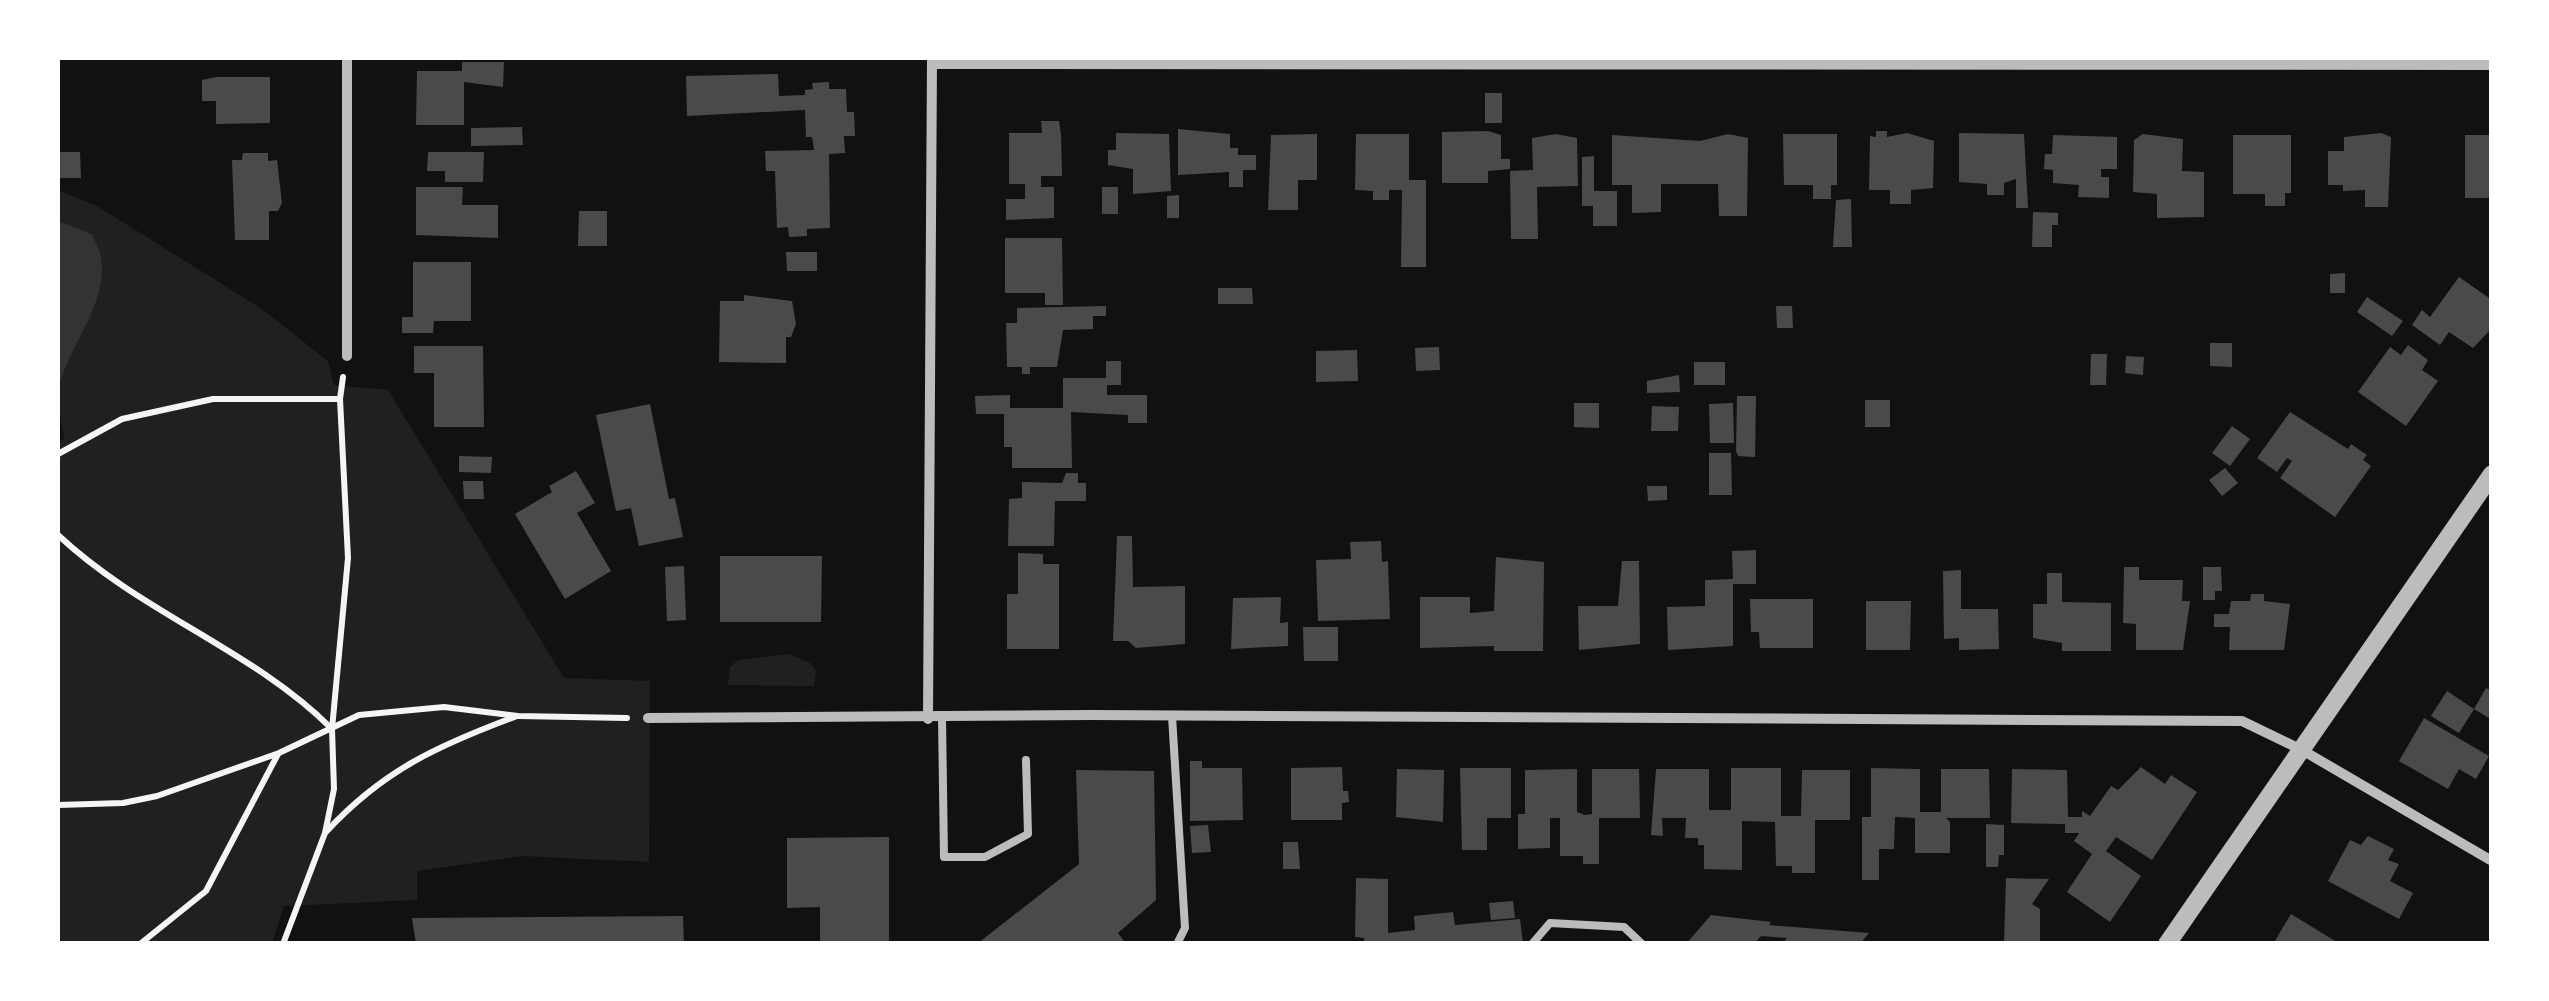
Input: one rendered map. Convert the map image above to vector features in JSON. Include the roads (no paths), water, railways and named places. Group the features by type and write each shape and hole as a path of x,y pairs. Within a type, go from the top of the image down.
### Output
{"street":[{"path":"346,356 347,58"},
{"path":"928,719 932,60 2492,65"},
{"path":"2168,944 2492,474"},
{"path":"648,718 2242,721 2302,750 2492,862"}],"lane":[{"path":"1172,716 1184,928 1176,944"},
{"path":"942,718 944,857 985,857 1028,834 1026,760"},
{"path":"1532,944 1550,923 1624,927 1642,944"}]}
